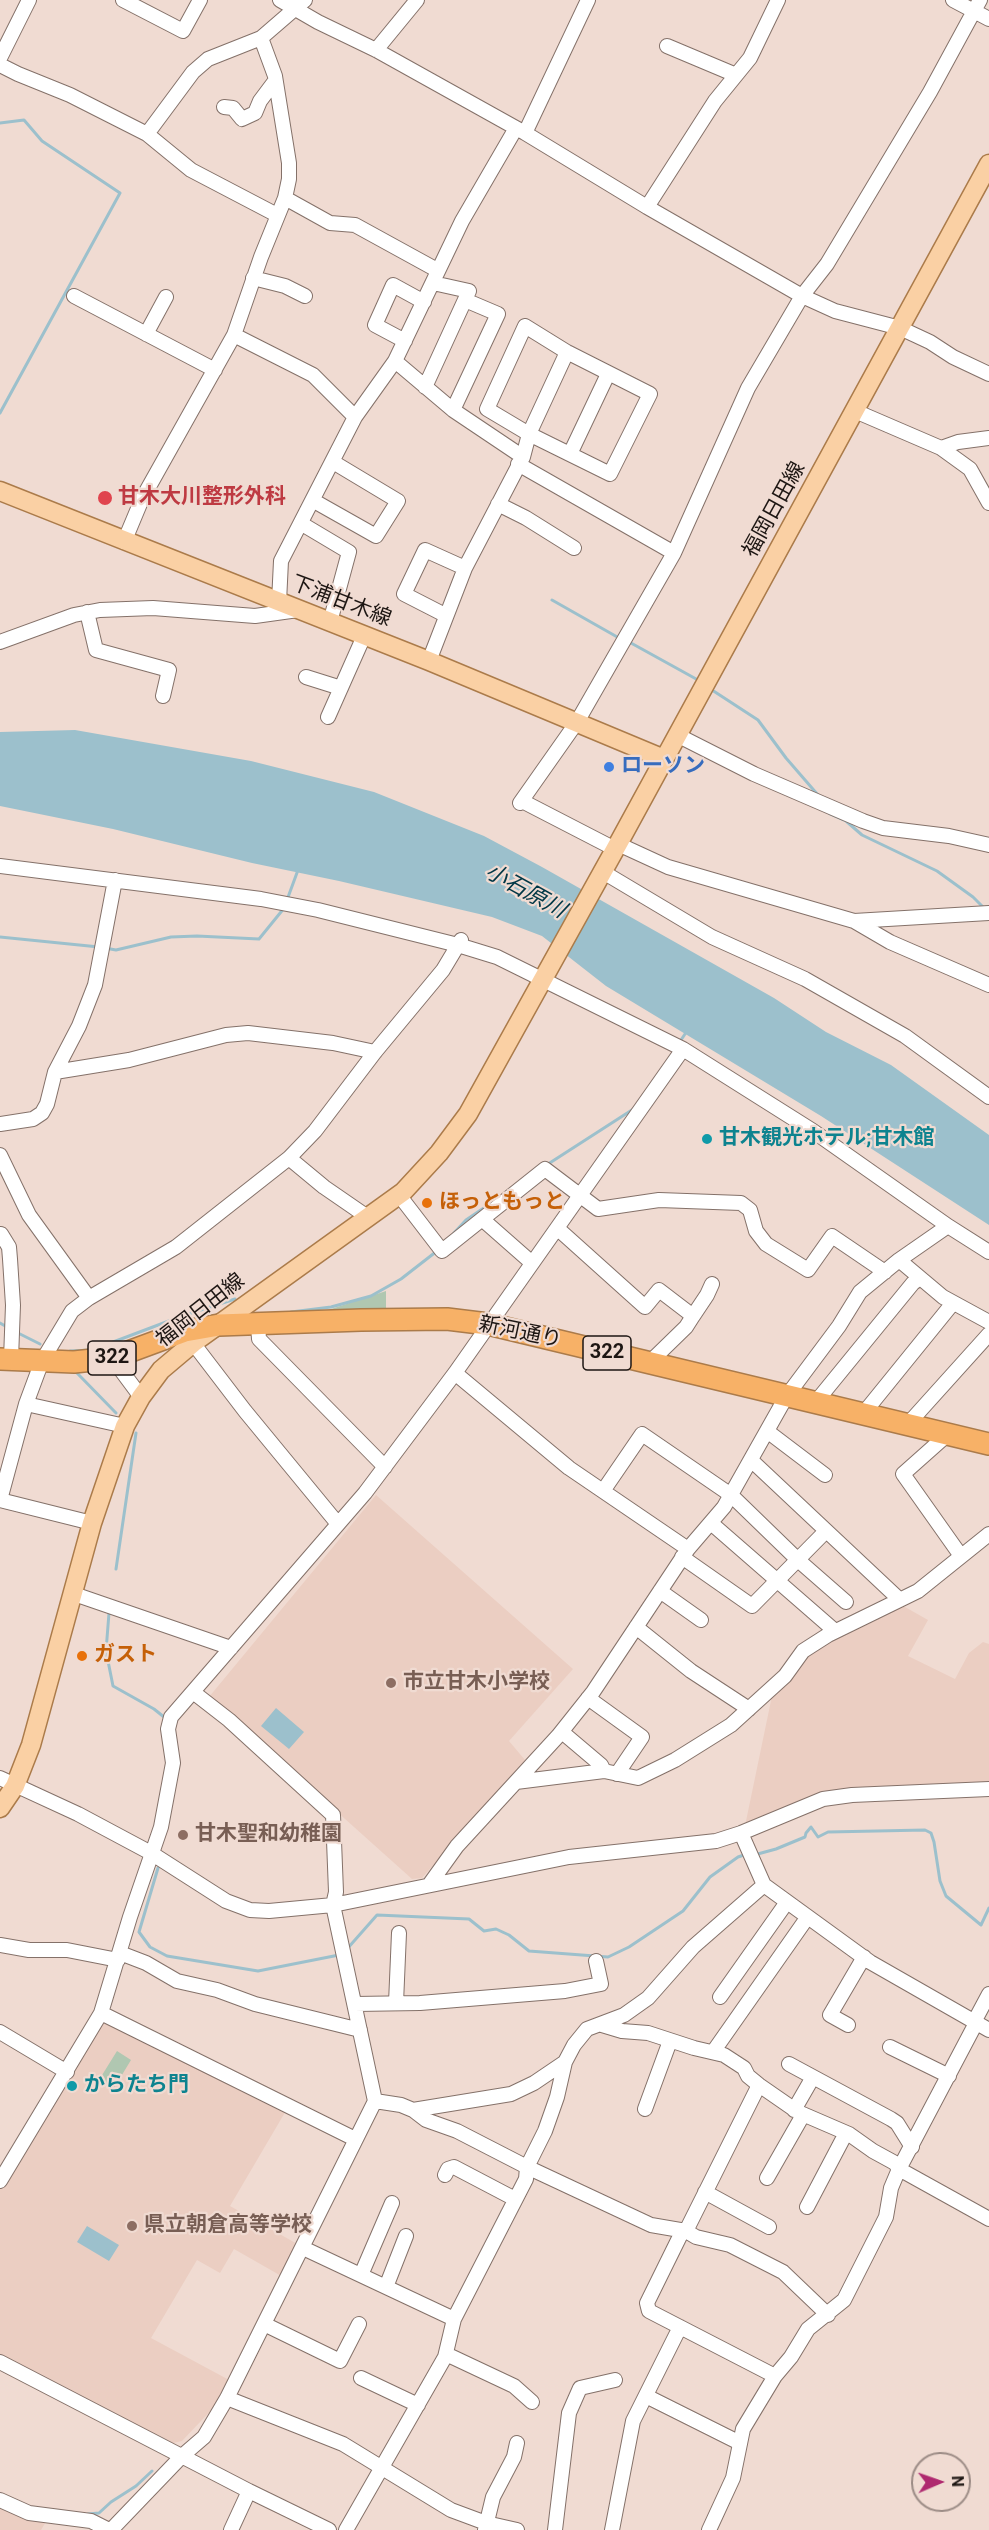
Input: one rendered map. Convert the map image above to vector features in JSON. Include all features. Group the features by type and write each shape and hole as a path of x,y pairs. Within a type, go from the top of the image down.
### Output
{"highway":[{"name":"新河通り","path":"219,1325 404,1319 447,1319 488,1324 786,1397 948,1434 987,1440"},
{"name":"322","path":"5,1359 74,1362 112,1358 185,1331 219,1325"}],"main road":[{"name":"福岡日田線","path":"0,1808 7,1782 31,1745 92,1523 125,1426 141,1397 161,1370 193,1343 399,1195 439,1153 468,1114 988,170"},
{"name":"下浦甘木線","path":"0,491 124,542 429,660 664,759"}],"street":[{"path":"0,58 29,0"},
{"path":"123,0 183,31 200,0"},
{"path":"280,0 301,5 801,296 836,311 900,328 989,374"},
{"path":"376,50 417,0"},
{"path":"279,602 281,561 356,417 395,361 462,221 520,131 588,0"},
{"path":"647,207 715,101 750,58 778,0"},
{"path":"953,0 977,5 989,19"},
{"path":"147,134 193,72 208,59 261,39 301,5"},
{"path":"977,5 930,92 827,264 801,296 748,388 674,553 577,722 521,802 617,847 668,867 854,921 890,942 989,985"},
{"path":"124,542 142,499 234,335 253,278 285,198 289,179 288,163 275,81 261,39"},
{"path":"667,46 736,75"},
{"path":"0,64 18,74 70,95 147,134 191,170 277,215"},
{"path":"224,107 233,108 242,119 255,113 260,101 275,81"},
{"path":"285,198 330,223 355,225 435,276 468,291 425,387"},
{"path":"253,278 285,286 305,296"},
{"path":"405,341 375,325 393,285 424,302"},
{"path":"74,296 215,370"},
{"path":"146,334 166,297"},
{"path":"453,410 498,314 465,300"},
{"path":"525,326 567,352 650,394 610,474 529,434 487,409 525,326"},
{"path":"234,335 313,375 356,417"},
{"path":"429,660 465,568 521,460 529,434 567,352"},
{"path":"395,361 453,410 521,460 674,553"},
{"path":"570,454 608,374"},
{"path":"855,411 940,448 970,469 989,503"},
{"path":"940,448 958,442 989,438"},
{"path":"314,501 376,536 398,501 333,462"},
{"path":"498,504 526,518 574,548"},
{"path":"302,524 348,552 330,622"},
{"path":"445,615 404,594 425,550 465,568"},
{"path":"0,642 87,612 153,608 255,616 298,610"},
{"path":"87,612 96,650 169,670 163,696"},
{"path":"328,717 364,636"},
{"path":"306,677 341,688"},
{"path":"677,735 764,779 863,821 883,828 949,836 989,845"},
{"path":"0,866 261,899 318,910 459,942 546,973 683,1049 820,1135 948,1226 989,1252"},
{"path":"601,875 712,937 805,980 906,1036 985,1092"},
{"path":"0,1124 33,1119 42,1113 47,1104 55,1072 79,1026 95,986 115,880"},
{"path":"854,921 989,913"},
{"path":"92,1523 0,1500 5,1464 26,1404 42,1360 64,1321 72,1311 89,1298 176,1247 289,1158 315,1131 375,1052 443,970 459,942"},
{"path":"55,1072 129,1060 226,1035 248,1033 333,1043 375,1052"},
{"path":"0,2181 6,2158 67,2072 101,2013 161,1827 173,1763 168,1729 171,1718 385,1467 455,1373 683,1049"},
{"path":"0,1155 29,1215 89,1298"},
{"path":"289,1158 324,1187 369,1218"},
{"path":"399,1195 442,1251 545,1169 598,1209 659,1200 741,1203 750,1210 756,1231 766,1244 808,1270 832,1236 885,1272"},
{"path":"482,1219 532,1263"},
{"path":"429,1885 458,1846 562,1731 588,1698 685,1553 731,1495 786,1397 839,1326 860,1292 899,1260 948,1226"},
{"path":"557,1228 645,1307 659,1290 693,1316"},
{"path":"1,1234 9,1247 5,1259 13,1305 5,1359"},
{"path":"899,1260 919,1279 953,1303 989,1322"},
{"path":"815,1403 913,1283 919,1279"},
{"path":"649,1363 686,1327 708,1295 712,1284"},
{"path":"863,1414 953,1303"},
{"path":"258,1324 259,1339 385,1467"},
{"path":"908,1424 989,1334"},
{"path":"193,1343 245,1411 338,1524"},
{"path":"112,1358 141,1397"},
{"path":"455,1373 569,1468 603,1491 752,1606 826,1531"},
{"path":"26,1404 125,1426"},
{"path":"768,1431 825,1475"},
{"path":"603,1491 642,1434 731,1495 798,1560 846,1602"},
{"path":"948,1434 903,1474 962,1556"},
{"path":"751,1460 900,1600"},
{"path":"711,1523 835,1631"},
{"path":"516,1782 611,1772 638,1778 704,1743 749,1709 785,1676 803,1651 835,1631 918,1591 989,1534"},
{"path":"660,1591 688,1602 701,1620"},
{"path":"74,1594 231,1648"},
{"path":"636,1627 691,1671 749,1709"},
{"path":"0,2500 30,2513 92,2521 110,2530 182,2456 204,2437 227,2398 375,2101 333,1905 336,1892 333,1815 229,1720 193,1692"},
{"path":"588,1698 642,1737 611,1772"},
{"path":"562,1731 611,1772"},
{"path":"7,1782 78,1814 151,1853 226,1901 250,1910 269,1911 333,1905 569,1857 716,1841 823,1800 852,1795 989,1789"},
{"path":"741,1833 764,1885 864,1957 989,2030"},
{"path":"345,2530 446,2354 454,2319 526,2179 527,2167 545,2132 557,2097 565,2062 574,2045 587,2029 624,2015 648,1998 693,1947 764,1885"},
{"path":"720,1997 787,1902"},
{"path":"713,2052 807,1918"},
{"path":"396,2003 399,1933"},
{"path":"0,1945 29,1950 67,1950 146,1963 177,1980 217,1990 255,2004 360,2030"},
{"path":"848,2025 830,2015 864,1957"},
{"path":"355,2004 533,1995 592,1986 601,1984 596,1961"},
{"path":"709,2530 733,2478 743,2429 774,2376 791,2357 808,2329 844,2300 886,2217 891,2188 899,2169 949,2076 989,1994"},
{"path":"101,2013 355,2139"},
{"path":"602,2025 622,2031 648,2033 724,2055 744,2068 748,2076 759,2085 799,2112 846,2133 895,2163 899,2169 989,2220"},
{"path":"0,2032 67,2072"},
{"path":"645,2109 670,2041"},
{"path":"890,2048 949,2076"},
{"path":"413,2110 511,2094 534,2083 565,2062"},
{"path":"789,2064 897,2123 912,2147"},
{"path":"767,2178 813,2077"},
{"path":"759,2085 647,2303 649,2311 774,2376"},
{"path":"375,2101 401,2105 413,2110 426,2120 457,2131 527,2167 651,2225 685,2231 696,2238 730,2245 783,2272 828,2315"},
{"path":"807,2207 846,2133"},
{"path":"445,2175 448,2169 454,2167 515,2199"},
{"path":"705,2193 769,2227"},
{"path":"361,2275 392,2203"},
{"path":"386,2287 406,2236"},
{"path":"303,2248 454,2319"},
{"path":"264,2324 340,2361 359,2324"},
{"path":"612,2530 633,2421 680,2327"},
{"path":"446,2354 514,2386 532,2402"},
{"path":"0,2362 329,2530"},
{"path":"362,2378 418,2405"},
{"path":"555,2530 569,2413 580,2388 615,2380"},
{"path":"646,2396 740,2443"},
{"path":"227,2398 343,2444 436,2503 486,2527 517,2530"},
{"path":"486,2527 493,2497 514,2457 517,2443"},
{"path":"231,2530 249,2491"}],"shaded area":[{"name":"市立甘木小学校","path":"376,1495 573,1669 509,1741 525,1760 422,1878 412,1879 209,1697"},
{"path":"890,1607 905,1607 928,1620 908,1656 955,1679 969,1653 983,1642 989,1644 989,1784 884,1787 745,1826 773,1691 806,1653"},
{"name":"県立朝倉高等学校","path":"104,2017 287,2109 230,2206 299,2245 283,2277 234,2249 220,2273 197,2260 151,2338 231,2381 220,2401 182,2441 173,2443 156,2434 154,2437 0,2358 0,2186"},
{"path":"0,2504 47,2520 41,2530 0,2530"}],"green space":[{"path":"386,1291 386,1310 330,1313 328,1310"},
{"path":"117,2051 131,2060 114,2088 99,2080"}],"water":[{"name":"小石原川","path":"75,730 251,761 374,792 484,836 542,867 774,998 826,1032 891,1065 989,1135 989,1225 821,1116 606,986 542,936 492,917 113,829 0,806 0,732"},
{"path":"276,1708 304,1732 289,1749 261,1726"},
{"path":"87,2226 119,2245 109,2261 77,2242"}],"waterway":[{"path":"0,123 24,120 42,141 120,193 0,413"},
{"path":"552,600 619,638"},
{"path":"631,643 698,680"},
{"path":"712,690 758,720 786,758 818,795"},
{"path":"830,814 846,821 862,835 937,871 973,897 985,909"},
{"path":"287,900 298,870"},
{"path":"105,948 116,950 171,937 259,939 285,907"},
{"path":"0,937 99,947"},
{"path":"679,1043 687,1031"},
{"path":"545,1166 635,1108"},
{"path":"454,1233 466,1220 500,1197"},
{"path":"291,1312 331,1307 371,1296 401,1279 437,1251"},
{"path":"70,1351 92,1350 235,1299"},
{"path":"0,1323 7,1327"},
{"path":"18,1333 40,1344"},
{"path":"77,1373 116,1413"},
{"path":"116,1569 136,1433"},
{"path":"109,1613 106,1651 113,1686 164,1717"},
{"path":"754,1855 805,1837 811,1827 818,1837 828,1832 925,1830 931,1833 934,1842 940,1881 946,1896 981,1925 989,1908"},
{"path":"347,1949 377,1915 469,1919 484,1931 496,1929 509,1935 529,1951 608,1957 629,1947 683,1911 710,1877 738,1857 747,1854"},
{"path":"158,1868 139,1932 150,1947 167,1956 258,1971 339,1955"},
{"path":"88,2514 99,2513 111,2502 136,2486 152,2471"}],"place":[{"name":"甘木大川整形外科","path":"105,498"},
{"name":"ローソン","path":"609,767"},
{"name":"甘木観光ホテル;甘木館","path":"707,1139"},
{"name":"ほっともっと","path":"427,1203"},
{"name":"ガスト","path":"82,1656"},
{"name":"市立甘木小学校","path":"391,1683"},
{"name":"甘木聖和幼稚園","path":"183,1835"},
{"name":"からたち門","path":"72,2086"},
{"name":"県立朝倉高等学校","path":"132,2226"}]}
